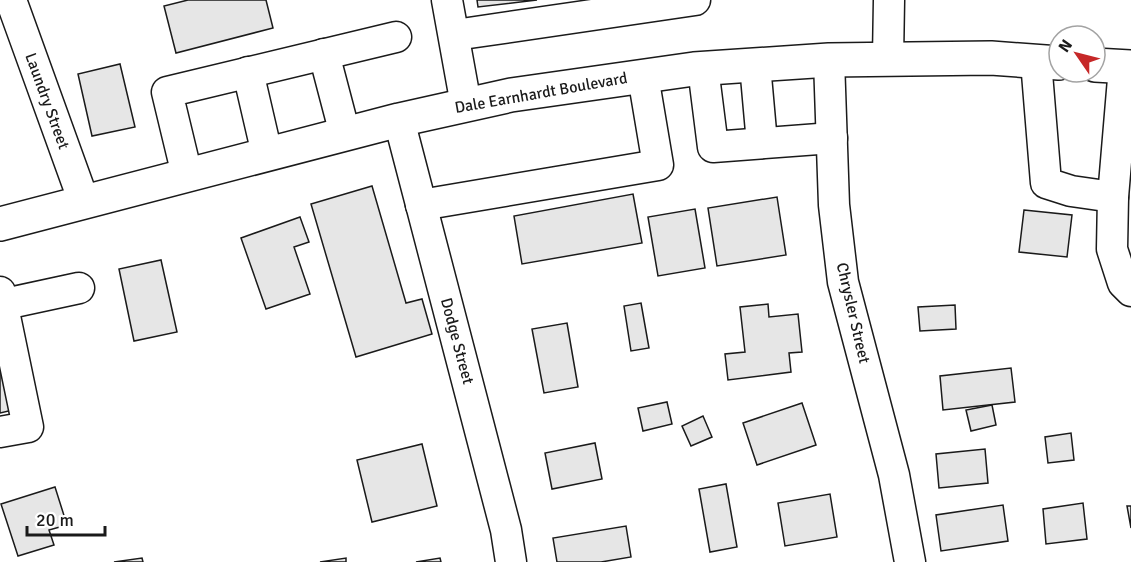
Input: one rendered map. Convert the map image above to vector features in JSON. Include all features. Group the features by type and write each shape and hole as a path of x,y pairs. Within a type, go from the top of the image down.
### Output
{"main road":[{"name":"Dale Earnhardt Boulevard","path":"0,224 399,120 511,95 703,68 829,60 990,58 1047,62"}],"street":[{"path":"447,0 466,105"},
{"path":"454,35 695,0"},
{"path":"888,58 889,0"},
{"name":"Laundry Street","path":"9,8 84,202"},
{"path":"187,175 167,92 396,37"},
{"path":"324,54 345,134"},
{"name":"Chrysler Street","path":"829,60 834,205 843,282 894,475 910,562"},
{"path":"755,65 762,143"},
{"path":"1117,66 1112,249 1123,283 1131,291"},
{"path":"703,68 713,147 832,138"},
{"path":"248,72 267,154"},
{"path":"421,205 658,165 643,76"},
{"path":"1048,84 1046,183 1071,191 1113,197"},
{"name":"Dodge Street","path":"399,120 506,530 511,562"},
{"path":"0,432 28,427 1,301 79,288"}],"building":[{"path":"188,0 266,0 273,28 176,53 164,6"},
{"path":"477,0 537,0 478,7"},
{"path":"120,64 135,127 92,136 78,74"},
{"path":"372,186 406,303 422,299 432,334 356,357 311,204"},
{"path":"633,194 642,243 522,264 514,216"},
{"path":"777,197 786,255 717,266 708,208"},
{"path":"695,209 705,268 658,276 648,217"},
{"path":"1024,210 1072,215 1067,257 1019,252"},
{"path":"300,217 309,242 294,247 310,294 266,309 241,238"},
{"path":"161,260 177,332 134,341 119,269"},
{"path":"641,303 649,348 631,351 624,306"},
{"path":"768,304 769,317 798,314 802,352 789,353 791,372 728,380 725,354 745,352 740,307"},
{"path":"955,305 956,329 920,331 918,307"},
{"path":"567,323 578,387 544,393 532,329"},
{"path":"0,347 13,410 0,413"},
{"path":"1011,368 1015,402 943,410 940,376"},
{"path":"667,402 672,424 643,431 638,408"},
{"path":"802,403 816,445 757,465 743,423"},
{"path":"992,405 996,425 971,431 966,410"},
{"path":"703,416 712,437 691,446 682,426"},
{"path":"1071,433 1074,460 1048,463 1045,437"},
{"path":"595,443 602,479 552,489 545,453"},
{"path":"422,444 437,506 372,522 357,460"},
{"path":"985,449 988,483 939,488 936,454"},
{"path":"726,484 737,547 710,552 699,489"},
{"path":"55,487 67,525 49,530 54,545 18,556 1,504"},
{"path":"830,494 837,537 785,546 778,503"},
{"path":"1083,503 1087,539 1046,544 1043,509"},
{"path":"1003,505 1008,541 941,551 936,515"},
{"path":"1127,506 1131,506 1131,528"},
{"path":"626,526 631,557 601,562 557,562 553,538"},
{"path":"142,558 143,562 114,562"},
{"path":"346,558 346,562 320,562"},
{"path":"440,558 441,562 416,562"}]}
